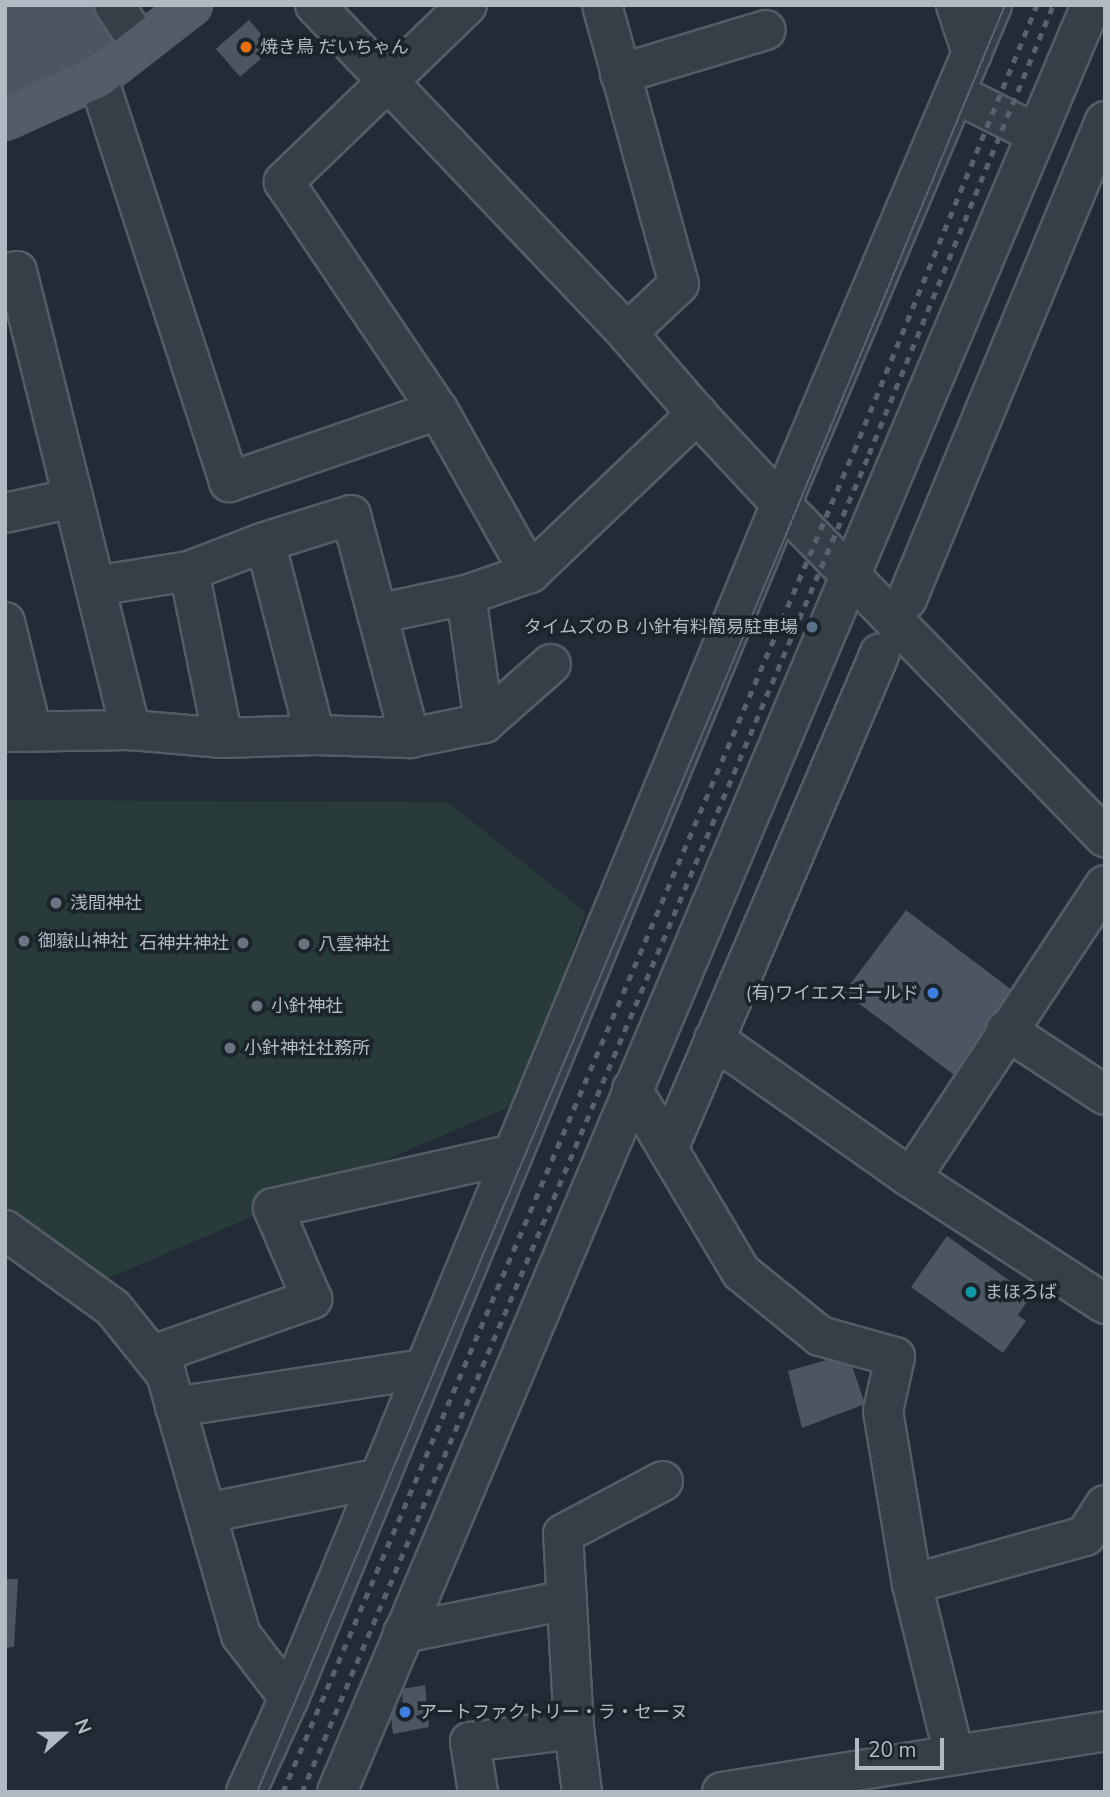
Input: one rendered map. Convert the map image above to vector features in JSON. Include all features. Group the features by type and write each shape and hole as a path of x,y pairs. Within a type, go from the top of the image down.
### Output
{"main road":[{"path":"5,120 98,78 192,5"}],"street":[{"path":"114,5 141,45"},
{"path":"315,5 386,83 627,332 696,414 781,504 1105,837"},
{"path":"467,5 284,182 438,410 530,573"},
{"path":"602,5 679,284 627,332"},
{"path":"956,5 972,53"},
{"path":"246,1792 289,1698 781,504 992,5"},
{"path":"337,1792 1091,5"},
{"path":"620,74 766,30"},
{"path":"98,78 229,482 438,410"},
{"path":"955,93 1036,134"},
{"path":"907,599 1105,121"},
{"path":"5,274 17,271 131,730"},
{"path":"377,614 466,595 530,573 696,414"},
{"path":"905,443 960,471"},
{"path":"5,513 73,499"},
{"path":"95,586 188,571 265,542 351,515 410,738"},
{"path":"265,542 316,735"},
{"path":"188,571 223,738"},
{"path":"466,595 484,723"},
{"path":"5,622 19,732 131,730 223,738 316,735 410,738 484,723 551,664"},
{"path":"668,1149 880,653"},
{"path":"785,725 836,754"},
{"path":"911,1178 1006,1030 1105,885"},
{"path":"1006,1030 1105,1095"},
{"path":"714,1039 911,1178 1105,1304"},
{"path":"632,1089 741,1272 820,1336 895,1357 883,1410 912,1584 954,1755"},
{"path":"153,1355 312,1299 273,1208 512,1154"},
{"path":"5,1230 113,1308 166,1374 241,1635 289,1698"},
{"path":"175,1407 424,1369"},
{"path":"206,1513 379,1478"},
{"path":"582,1792 574,1729 563,1534 663,1481"},
{"path":"912,1584 1085,1535 1105,1505"},
{"path":"403,1633 567,1600"},
{"path":"478,1792 470,1742 574,1729"},
{"path":"722,1792 1105,1731"}],"shaded area":[{"path":"5,800 448,802 585,912 525,1100 104,1280 5,1206"}],"building":[{"path":"5,5 99,5 123,41 81,66 5,100"},
{"path":"249,20 273,48 240,77 216,49"},
{"path":"906,910 1019,995 957,1077 844,992"},
{"name":"まほろば","path":"947,1236 1031,1296 1018,1315 1026,1321 1003,1353 911,1287"},
{"path":"848,1354 865,1404 802,1428 788,1371"},
{"path":"5,1579 18,1579 14,1647 5,1648"},
{"path":"425,1685 429,1727 393,1734 390,1708 403,1707 402,1689"}],"tram line":[{"path":"257,1792 785,537 1005,5"}],"railway":[{"path":"283,1792 854,451 1037,5"},
{"path":"302,1792 869,454 1053,5"}],"place":[{"name":"焼き鳥 だいちゃん","path":"246,47"},
{"name":"タイムズのＢ 小針有料簡易駐車場","path":"812,627"},
{"name":"浅間神社","path":"56,903"},
{"name":"御嶽山神社","path":"24,941"},
{"name":"石神井神社","path":"243,943"},
{"name":"八雲神社","path":"304,944"},
{"name":"(有)ワイエスゴールド","path":"933,993"},
{"name":"小針神社","path":"257,1006"},
{"name":"小針神社社務所","path":"230,1048"},
{"name":"まほろば","path":"971,1292"},
{"name":"アートファクトリー・ラ・セーヌ","path":"405,1712"}]}
